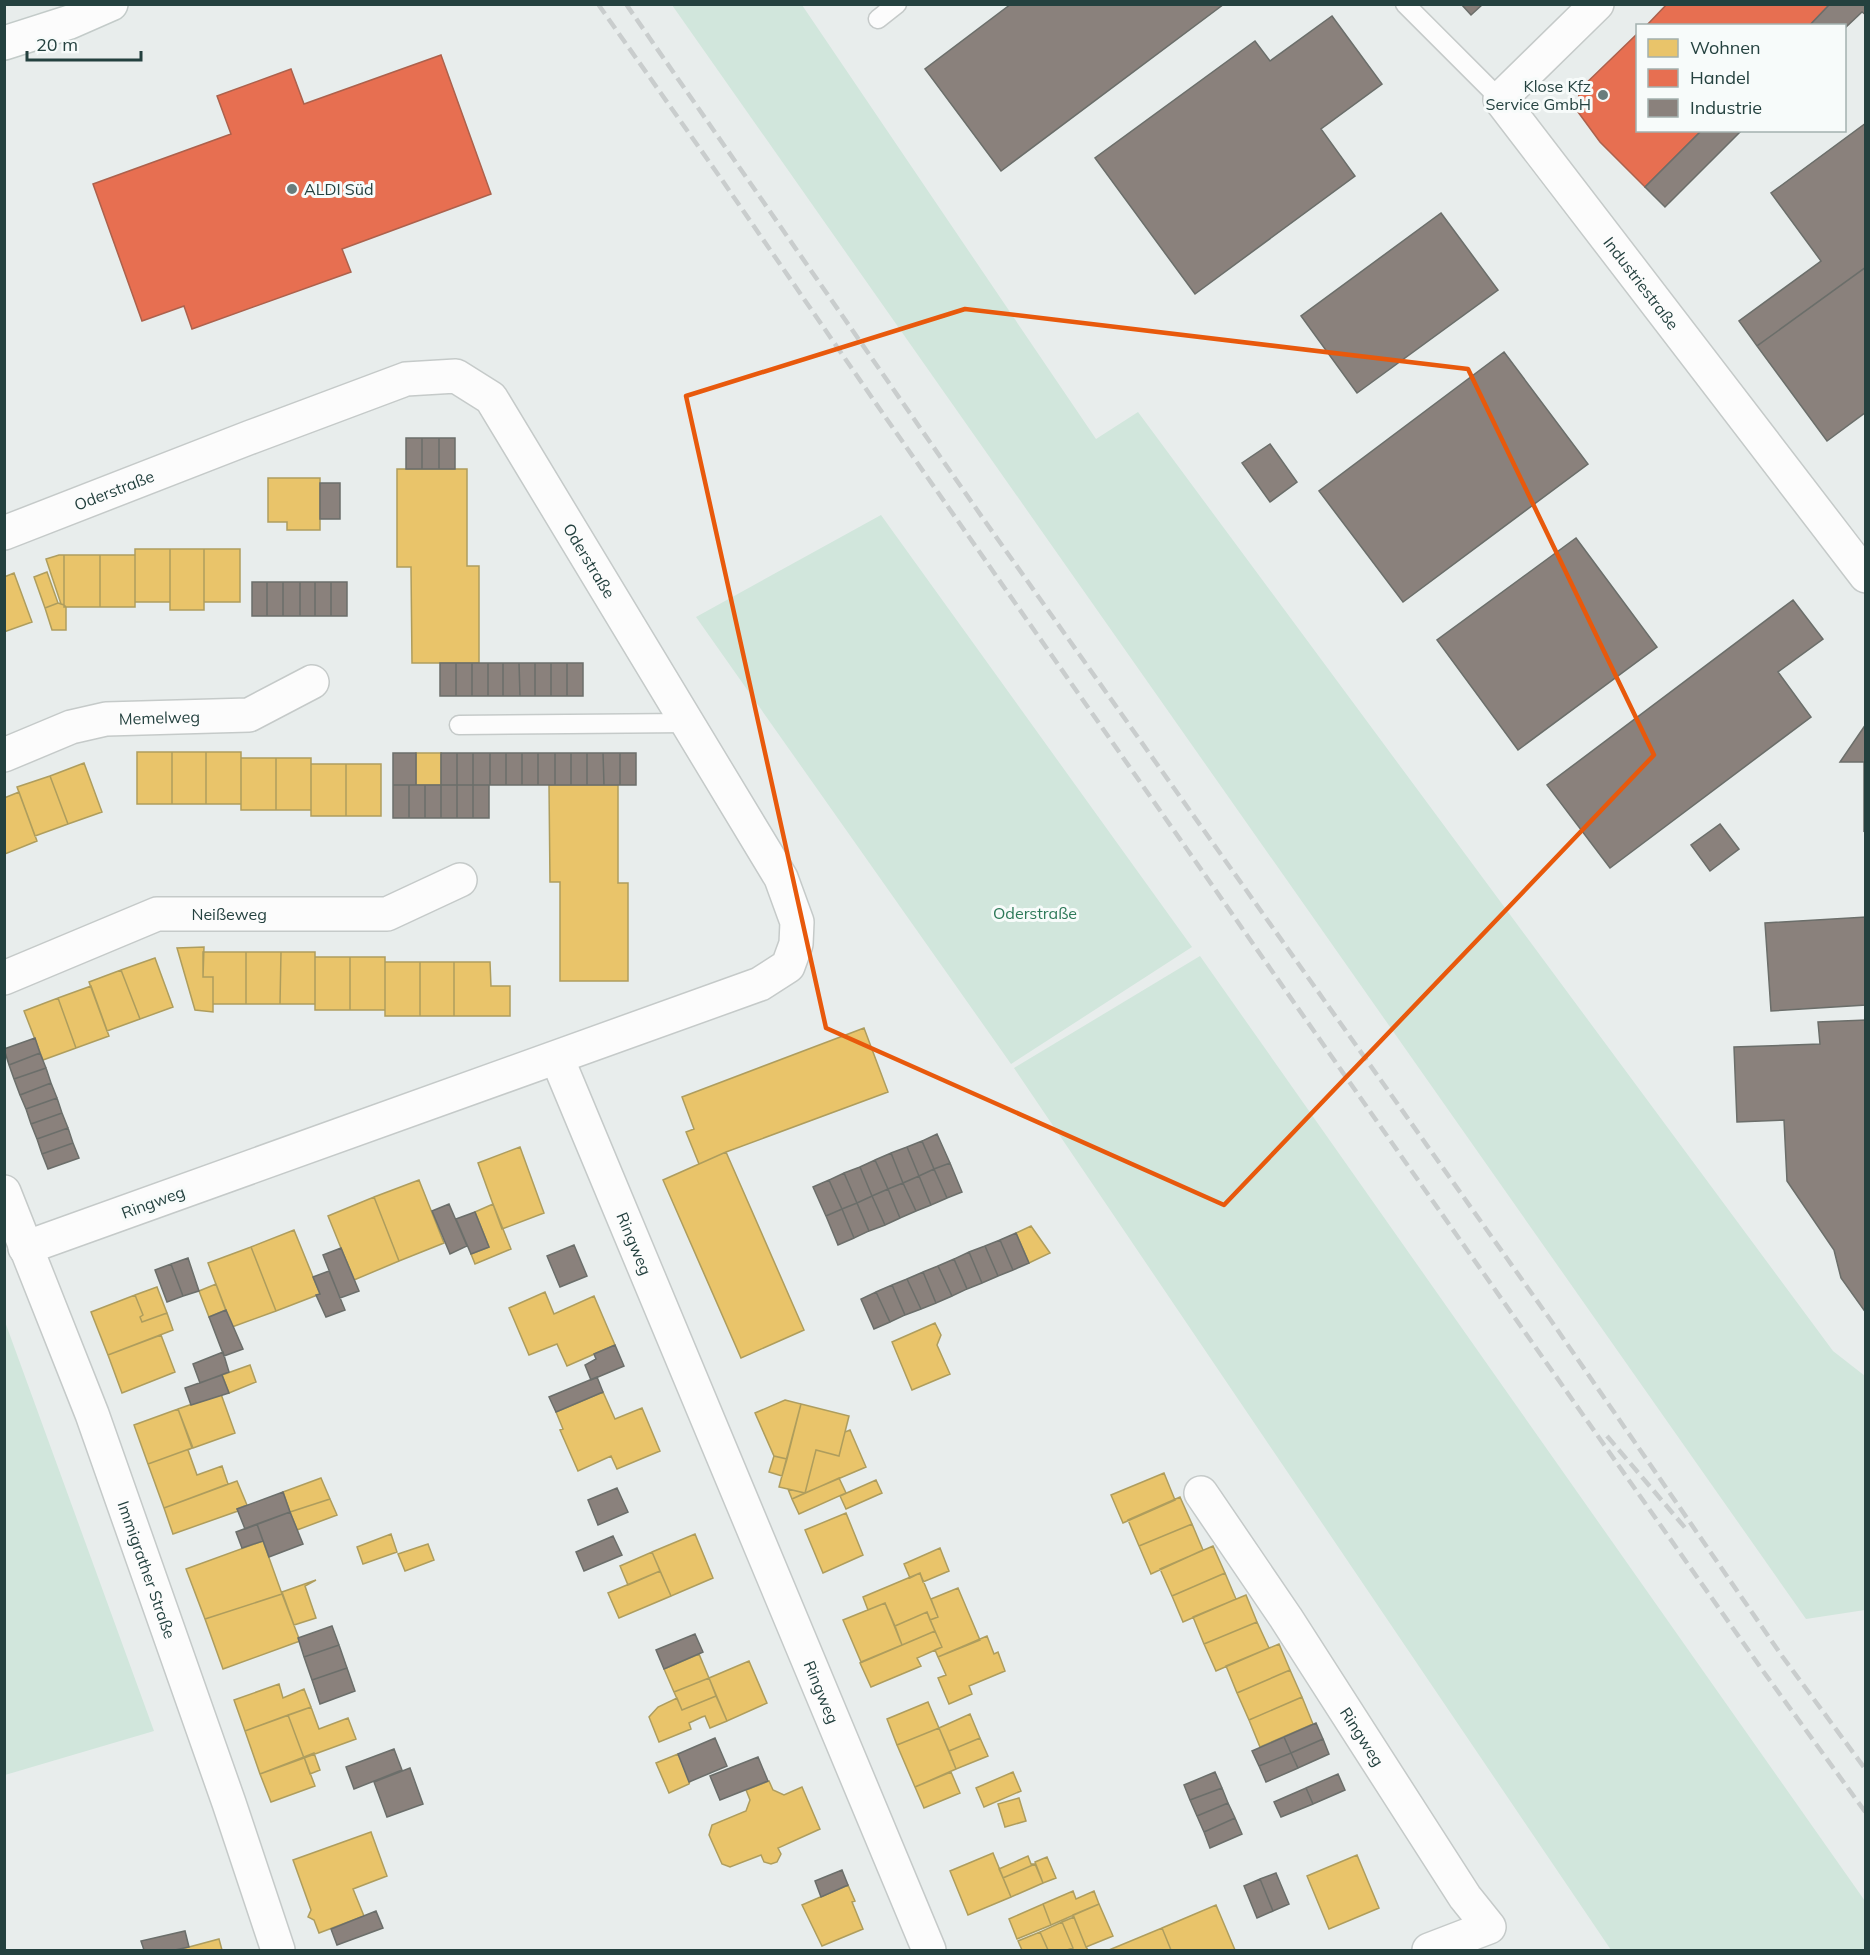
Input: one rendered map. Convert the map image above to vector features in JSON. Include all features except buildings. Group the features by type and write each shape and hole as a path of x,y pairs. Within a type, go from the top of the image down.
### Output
{"street":[{"path":"4,43 70,22 111,4"},
{"path":"1500,99 1597,4"},
{"name":"Industriestraße","path":"1500,99 1866,576"},
{"name":"Oderstraße","path":"4,533 406,380 456,376 491,398 781,878 796,922 796,944 788,966 760,984 557,1058"},
{"name":"Memelweg","path":"4,755 71,727 106,719 249,715 312,682"},
{"name":"Neißeweg","path":"4,978 157,914 387,914 460,880"},
{"name":"Ringweg","path":"25,1248 557,1058 929,1950"},
{"name":"Immigrather Straße","path":"4,1192 92,1414 229,1803 278,1950"},
{"name":"Ringweg","path":"1201,1493 1286,1618 1466,1897 1489,1927 1429,1950"}],"lane":[{"path":"878,19 897,4"},
{"path":"1405,4 1500,99"},
{"path":"459,725 687,723"}],"highlighted area":[{"path":"965,309 1468,369 1654,755 1224,1205 826,1028 686,396"}],"green space":[{"path":"672,5 802,5 1096,439 1138,412 1833,1351 1865,1376 1865,1610 1806,1619"},
{"name":"Oderstraße","path":"881,515 1192,947 1011,1064 696,617"},
{"path":"1200,956 1865,1901 1865,1950 1611,1950 1014,1068"},
{"path":"4,1319 154,1731 5,1775 4,1775"}],"railway":[{"path":"598,4 1406,1163 1763,1671 1866,1813"},
{"path":"626,4 982,517 1552,1322 1782,1656 1866,1770"},
{"path":"1607,1436 1687,1530"}],"place":[{"name":"Klose Kfz Service GmbH","path":"1603,95"},
{"name":"ALDI Süd","path":"292,189"}]}
